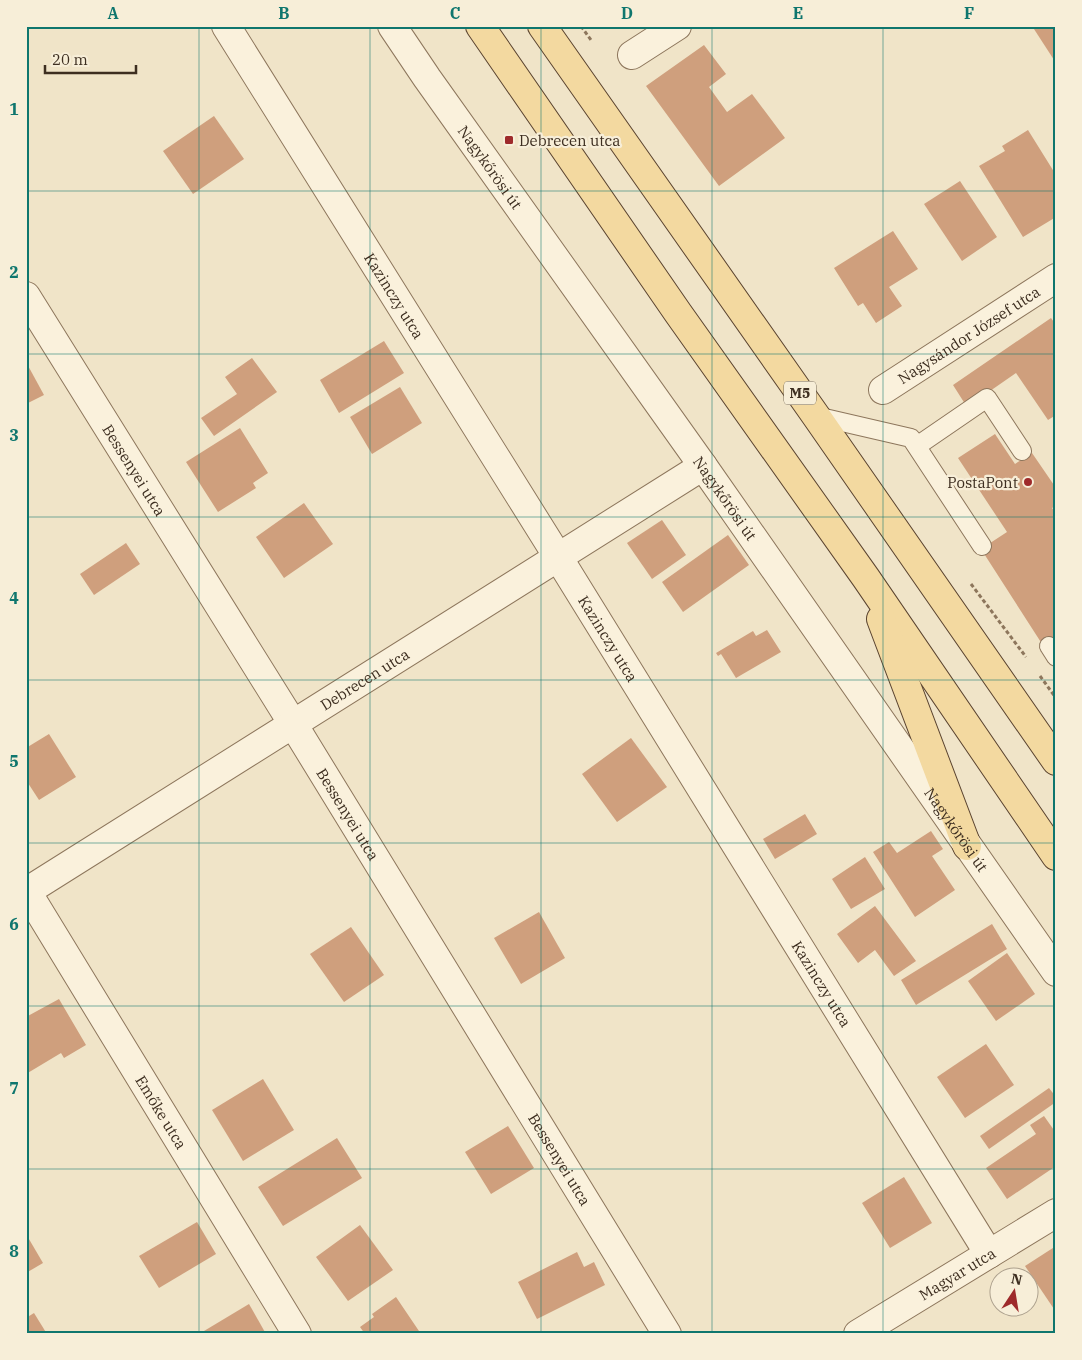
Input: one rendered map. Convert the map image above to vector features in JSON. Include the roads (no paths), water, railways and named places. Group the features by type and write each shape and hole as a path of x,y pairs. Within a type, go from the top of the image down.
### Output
{"main road":[{"path":"480,26 678,313 866,578 1056,856"},
{"name":"M5","path":"542,26 1056,761"},
{"path":"866,578 967,846"}],"street":[{"name":"Kazinczy utca","path":"226,26 558,557 989,1254"},
{"name":"Nagykőrösi út","path":"392,26 703,466 1056,972"},
{"path":"632,55 676,26"},
{"name":"Nagysándor József utca","path":"884,390 1056,278"},
{"name":"Bessenyei utca","path":"26,296 293,724 667,1334"},
{"name":"Debrecen utca","path":"26,891 703,466"},
{"name":"Emőke utca","path":"26,891 297,1334"},
{"name":"Magyar utca","path":"858,1334 1056,1213"}],"lane":[{"path":"917,446 987,398 1022,451"},
{"path":"816,416 911,438 982,546"}],"place":[{"name":"Debrecen utca","path":"509,140"},
{"name":"PostaPont","path":"1028,482"}]}
